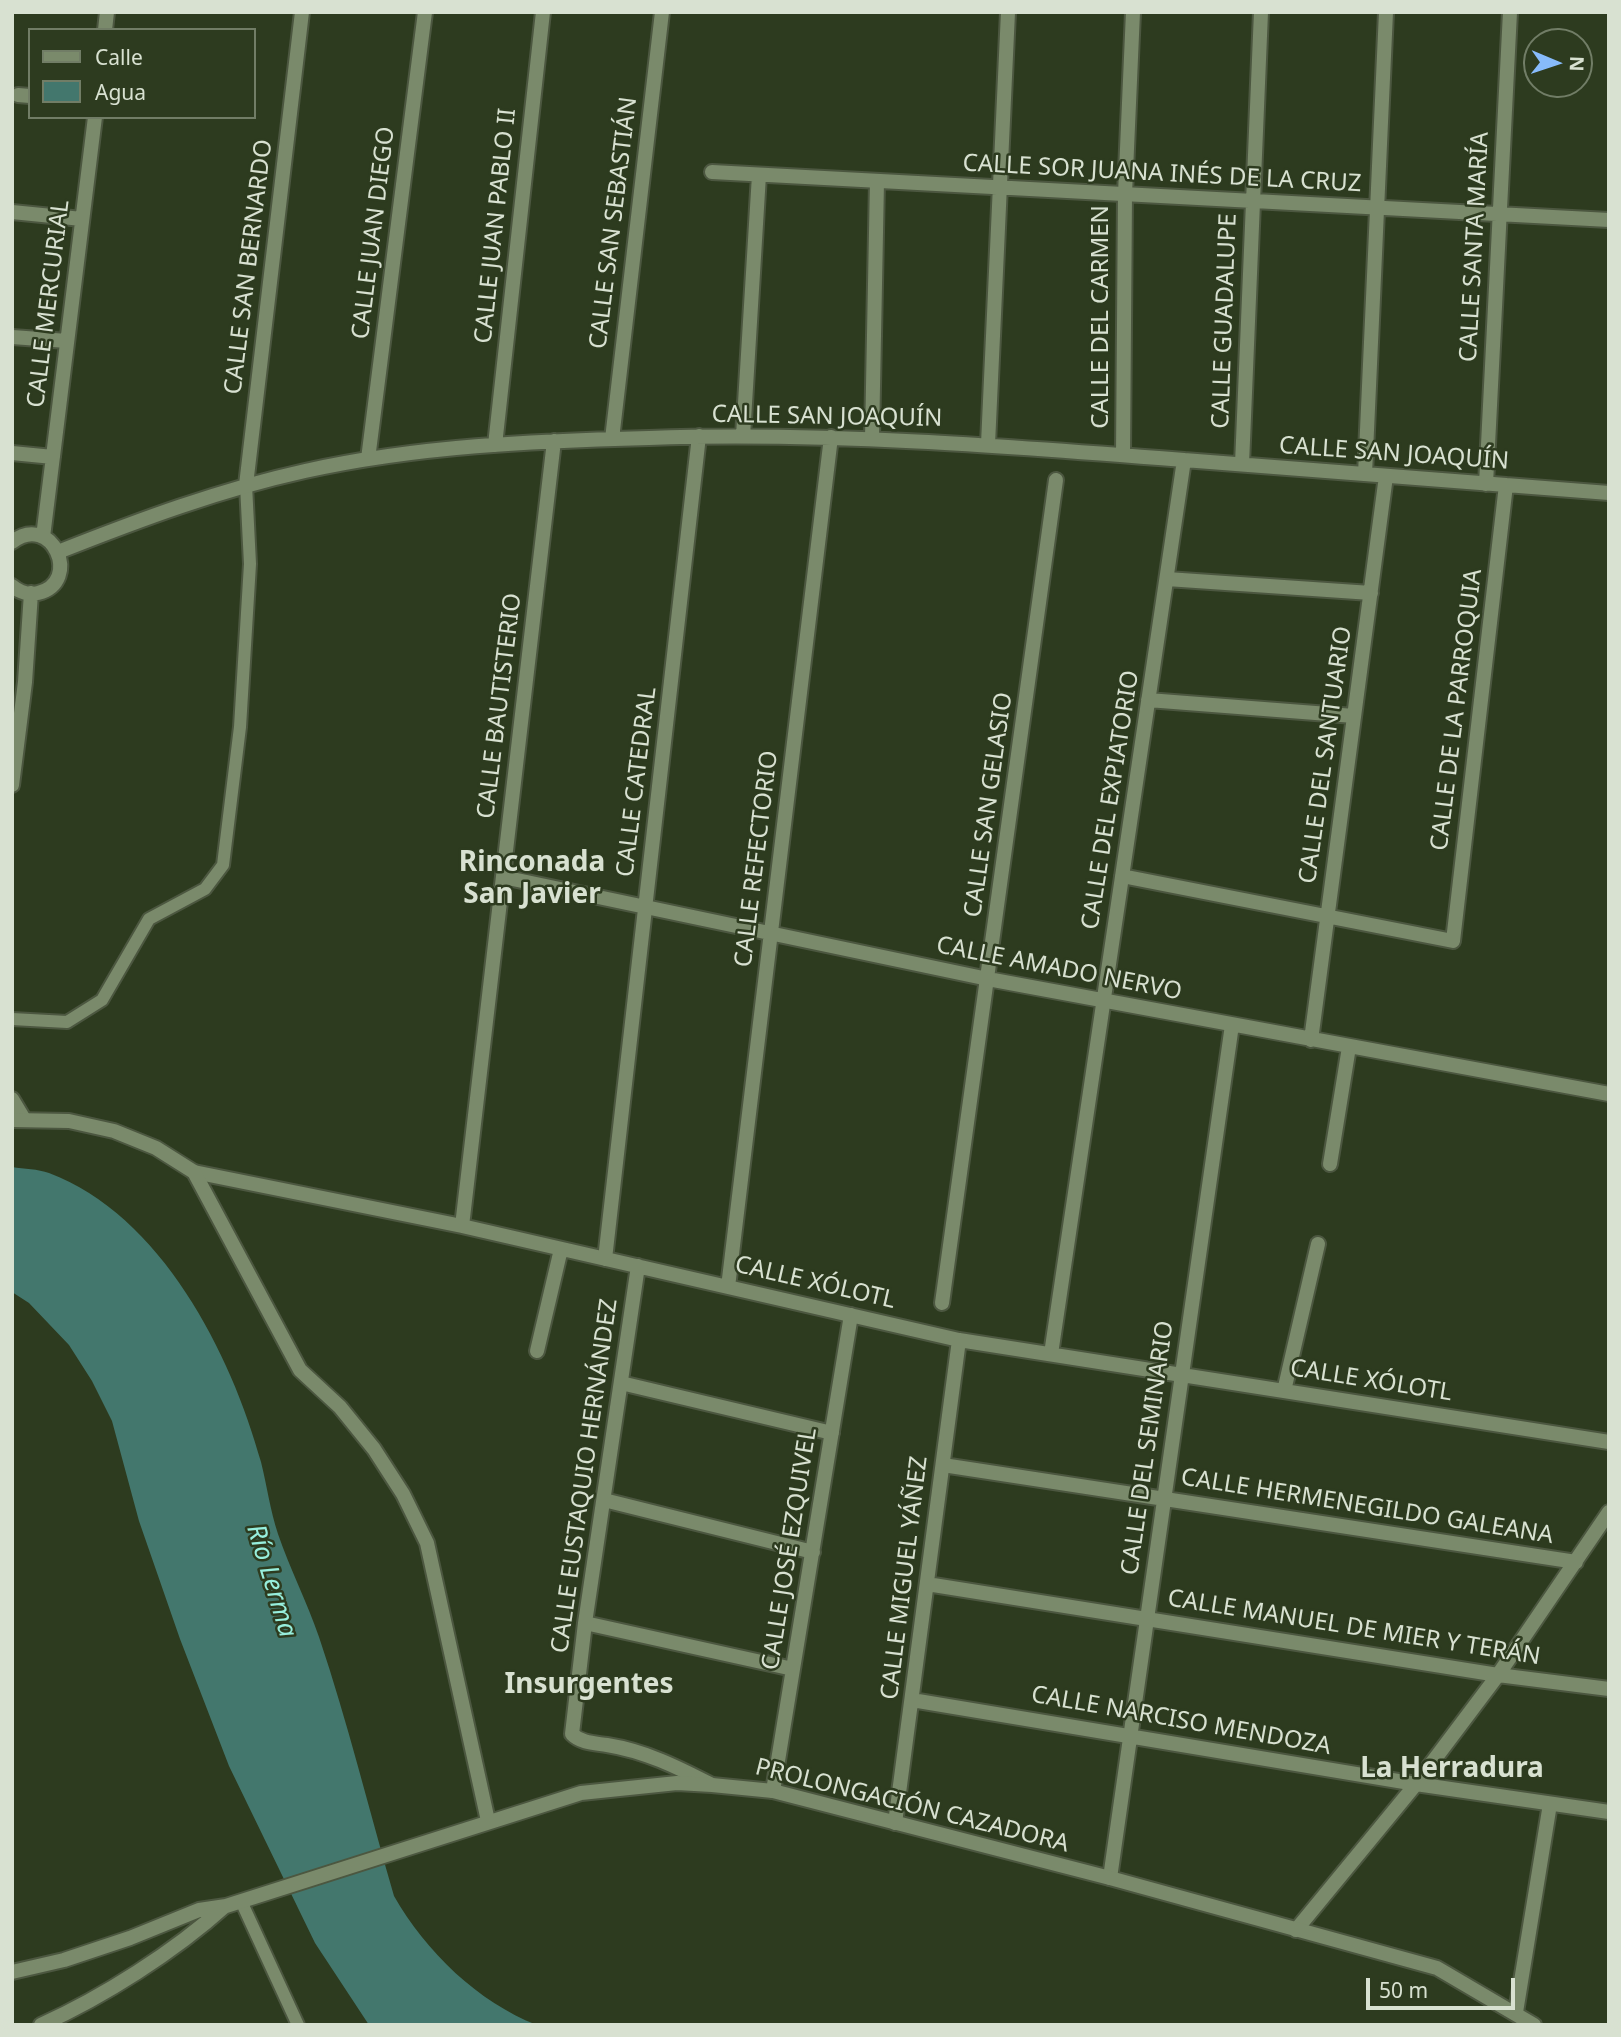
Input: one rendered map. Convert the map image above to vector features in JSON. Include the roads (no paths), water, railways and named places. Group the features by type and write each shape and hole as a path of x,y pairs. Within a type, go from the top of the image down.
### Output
{"street":[{"name":"CALLE SAN BERNARDO","path":"246,485 302,12"},
{"name":"CALLE JUAN DIEGO","path":"368,459 425,12"},
{"name":"CALLE JUAN PABLO II","path":"495,445 543,12"},
{"name":"CALLE SAN SEBASTIÁN","path":"612,439 662,12"},
{"path":"988,444 1008,12"},
{"name":"CALLE DEL CARMEN","path":"1123,455 1125,194 1133,12"},
{"name":"CALLE GUADALUPE","path":"1242,464 1261,12"},
{"path":"1364,474 1386,12"},
{"name":"CALLE SANTA MARÍA","path":"1486,484 1510,12"},
{"name":"CALLE MERCURIAL","path":"43,537 95,119"},
{"name":"CALLE SOR JUANA INÉS DE LA CRUZ","path":"712,172 1609,220"},
{"path":"743,436 759,175"},
{"path":"872,438 877,181"},
{"path":"12,212 82,219"},
{"path":"12,337 67,341"},
{"name":"CALLE SAN JOAQUÍN","path":"58,552 150,515 246,485 368,459 554,441 699,436 872,438 988,444 1609,493"},
{"name":"CALLE CATEDRAL","path":"605,1259 699,436"},
{"name":"CALLE REFECTORIO","path":"728,1287 831,437"},
{"name":"CALLE BAUTISTERIO","path":"462,1226 554,441"},
{"path":"12,453 53,457"},
{"name":"CALLE DEL EXPIATORIO","path":"1051,1354 1184,460"},
{"name":"CALLE DEL SANTUARIO","path":"1311,1040 1386,476"},
{"name":"CALLE SAN GELASIO","path":"942,1303 1056,480"},
{"name":"CALLE DE LA PARROQUIA","path":"1327,916 1453,941 1506,485"},
{"path":"12,542 27,535 43,537 55,545 61,565 59,575 46,590 31,593 12,586"},
{"path":"1167,579 1371,593"},
{"path":"12,785 25,682 31,593"},
{"path":"1149,701 1354,716"},
{"path":"1122,876 1327,916"},
{"name":"CALLE AMADO NERVO","path":"503,877 988,979 1609,1094"},
{"name":"CALLE DEL SEMINARIO","path":"1110,1878 1232,1025"},
{"path":"1330,1164 1349,1047"},
{"path":"13,1101 18,1119"},
{"name":"CALLE XÓLOTL","path":"18,1119 69,1121 114,1131 156,1148 194,1172 462,1226 959,1339 1609,1442"},
{"path":"194,1172 300,1370 340,1407 374,1449 404,1494 427,1543 488,1821"},
{"path":"1284,1391 1318,1244"},
{"path":"537,1351 561,1249"},
{"name":"CALLE EUSTAQUIO HERNÁNDEZ","path":"638,1266 585,1623 572,1734 578,1740 617,1746 660,1759 712,1786"},
{"name":"CALLE JOSÉ EZQUIVEL","path":"773,1791 852,1315"},
{"name":"CALLE MIGUEL YÁÑEZ","path":"895,1823 959,1339"},
{"path":"621,1383 832,1433"},
{"name":"CALLE HERMENEGILDO GALEANA","path":"943,1465 1576,1562"},
{"path":"604,1500 813,1552"},
{"path":"1296,1930 1416,1784 1499,1675 1609,1512"},
{"name":"CALLE MANUEL DE MIER Y TERÁN","path":"927,1584 1499,1675 1609,1689"},
{"path":"585,1623 793,1669"},
{"name":"CALLE NARCISO MENDOZA","path":"912,1700 1416,1784 1609,1812"},
{"name":"PROLONGACIÓN CAZADORA","path":"226,1906 581,1793 677,1783 773,1791 1110,1878 1437,1968 1534,2025"},
{"path":"1516,2012 1550,1804"},
{"path":"12,1972 130,1938 199,1910 226,1906"},
{"path":"41,2025 76,2009 159,1956 226,1906"},
{"path":"64,2025 76,2009"}],"lane":[{"path":"12,1019 67,1022 102,1000 149,919 205,889 223,865 240,727 250,564 246,485"},
{"path":"247,1899 298,2025"}],"water":[{"name":"Río Lerma","path":"12,1167 49,1173 89,1193 125,1221 157,1254 186,1292 231,1377 248,1420 278,1534 330,1669 394,1896 422,1937 455,1973 494,2003 537,2025 369,2025 315,1943 229,1766 180,1639 139,1521 112,1421 92,1381 69,1345 29,1303 12,1292"}],"district":[{"name":"Rinconada San Javier","path":"532,879"},
{"name":"Insurgentes","path":"589,1685"},
{"name":"La Herradura","path":"1452,1769"}]}
